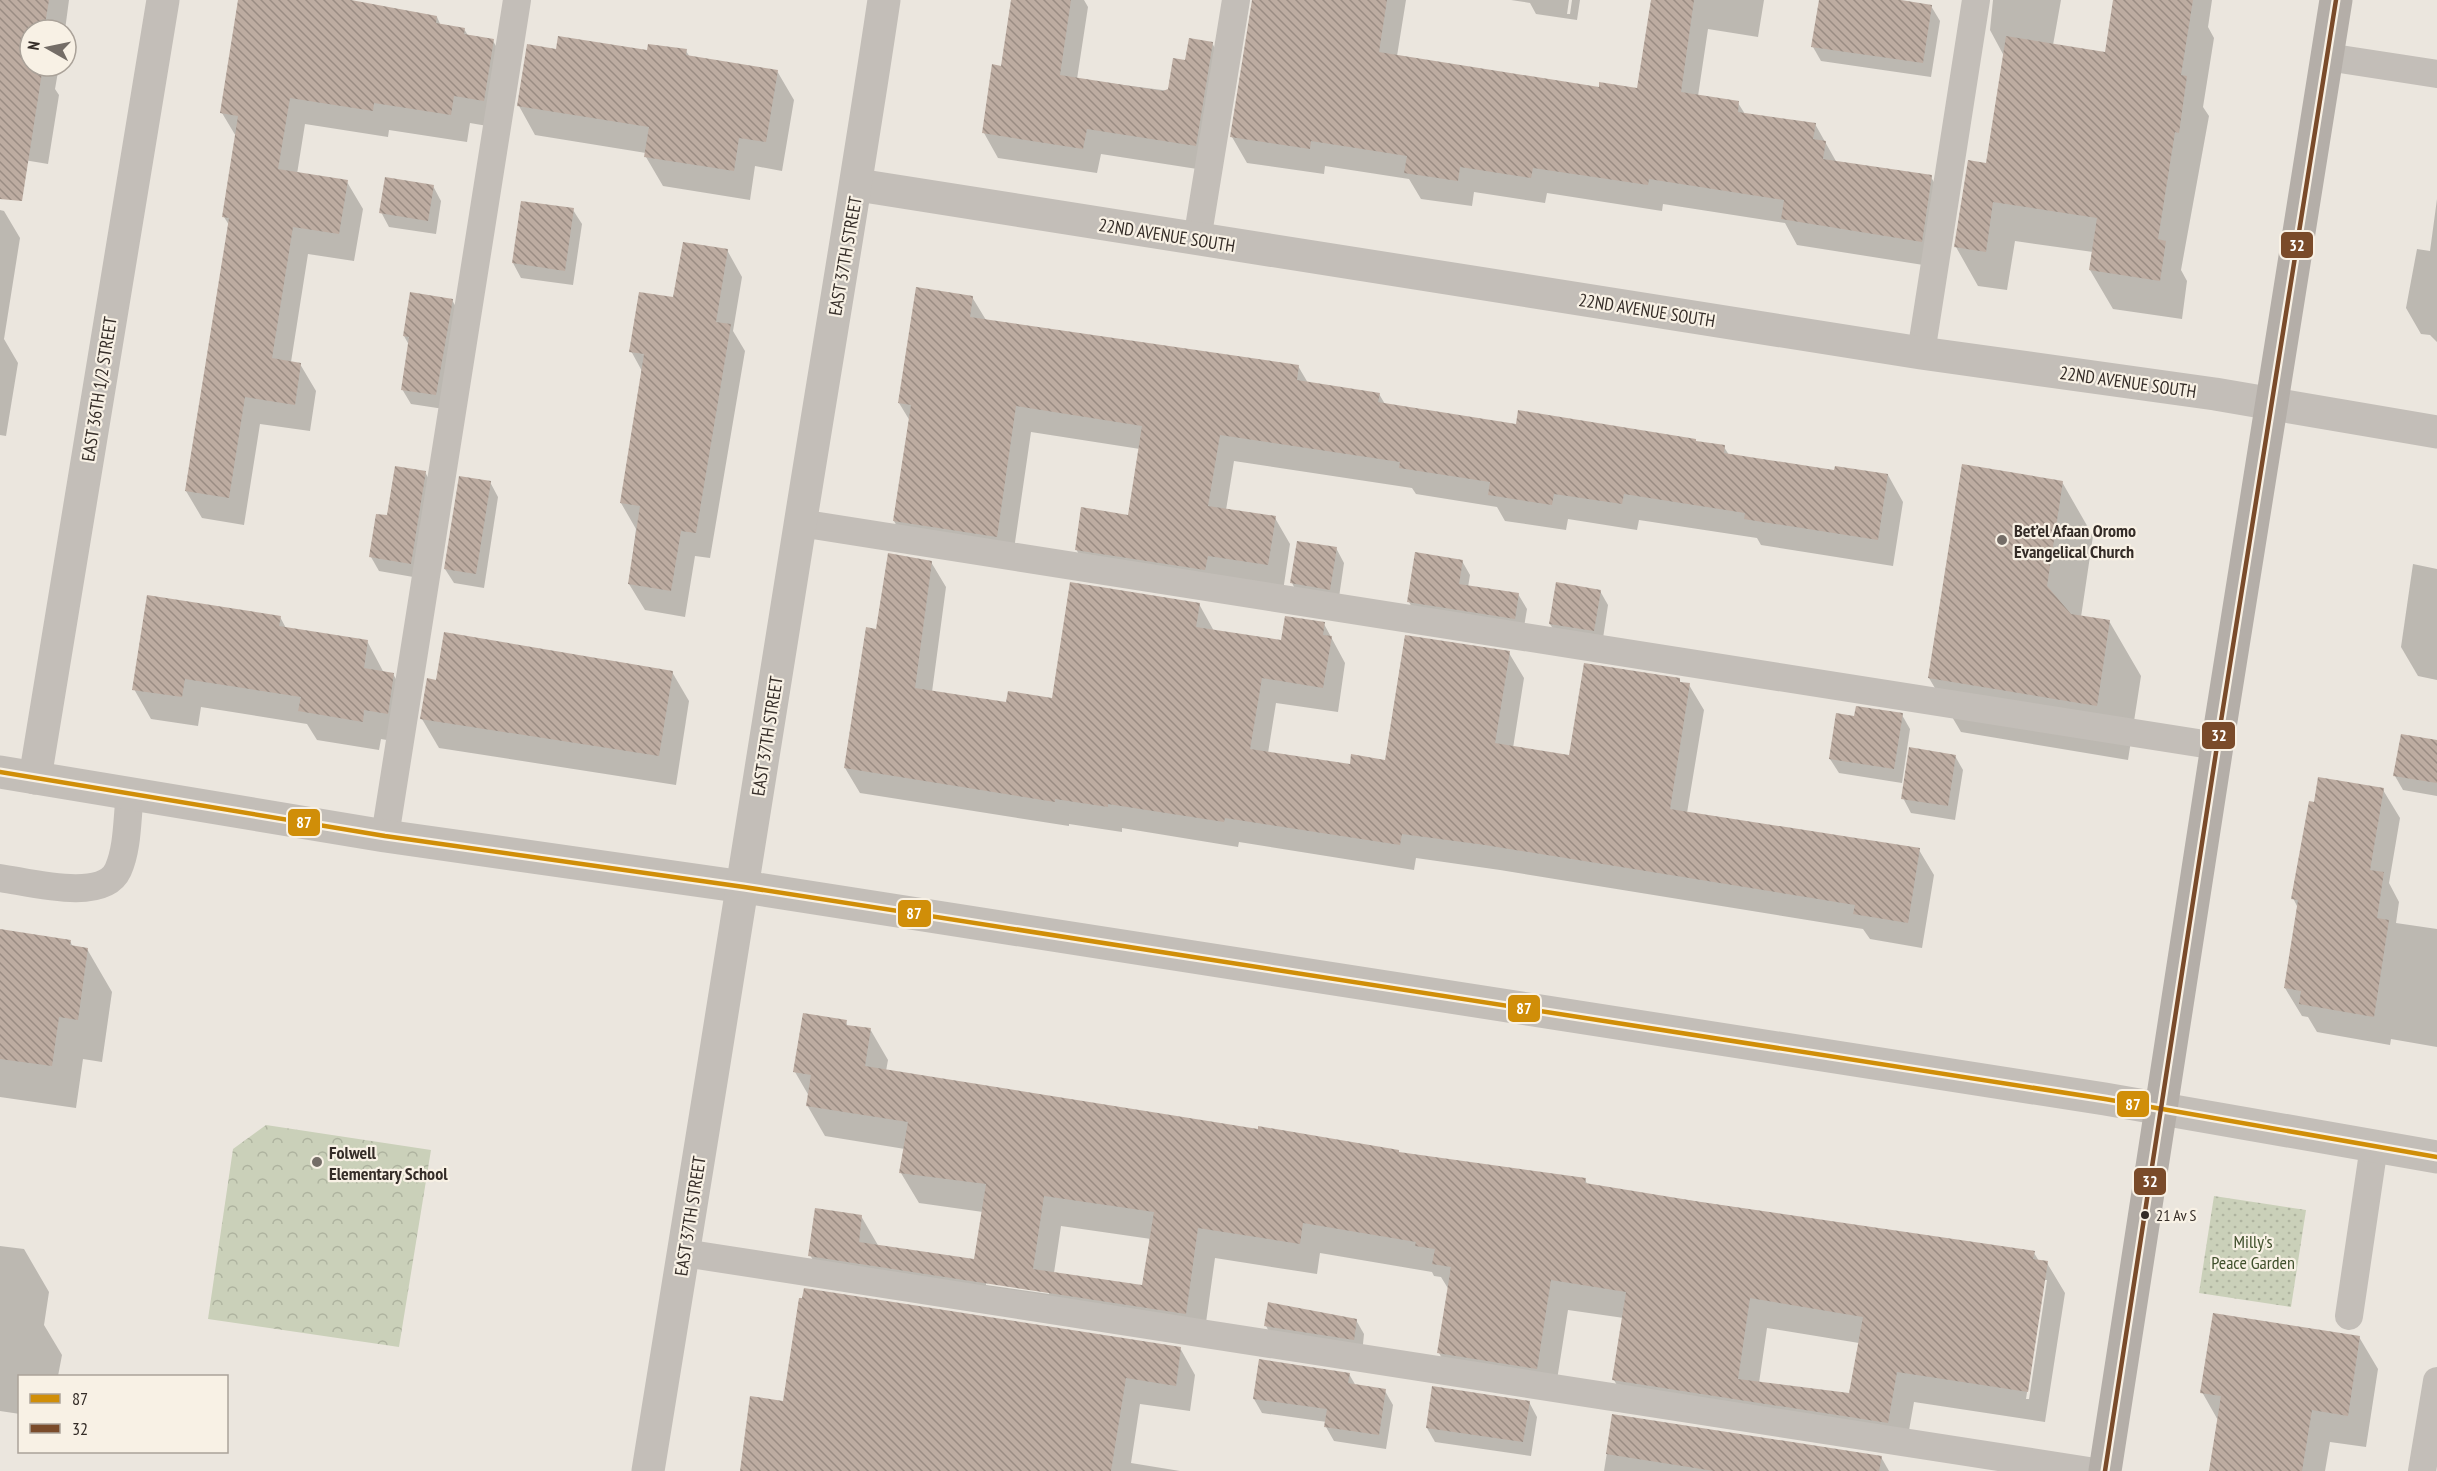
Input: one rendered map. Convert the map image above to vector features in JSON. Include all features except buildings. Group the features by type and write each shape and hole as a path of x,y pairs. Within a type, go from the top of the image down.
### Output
{"street":[{"name":"EAST 36TH 1/2 STREET","path":"35,778 163,0"},
{"name":"EAST 37TH STREET","path":"648,1471 744,887 800,523 858,185 884,0"},
{"path":"2105,1471 2217,746 2336,0"},
{"name":"22ND AVENUE SOUTH","path":"858,185 1921,353 2272,404 2437,432"},
{"path":"0,772 385,836 744,887 2162,1108 2437,1157"}],"lane":[{"path":"385,836 517,0"},
{"path":"1197,240 1236,0"},
{"path":"1921,353 1974,0"},
{"path":"2327,57 2437,74"},
{"path":"800,523 2217,746"},
{"path":"0,878 83,889 99,888 117,872 122,854 130,793"},
{"path":"2349,1316 2373,1146"},
{"path":"684,1253 2089,1471"},
{"path":"2422,1471 2437,1381"}],"green space":[{"path":"266,1125 431,1150 399,1347 208,1319 233,1149"},
{"name":"Milly's Peace Garden","path":"2214,1196 2306,1210 2291,1307 2199,1293"}],"transit line":[{"name":"32","path":"2105,1471 2217,746 2336,0"},
{"name":"87","path":"0,772 385,836 744,887 2105,1099 2437,1157"}],"place":[{"name":"Bet’el Afaan Oromo Evangelical Church","path":"2002,540"},
{"name":"Folwell Elementary School","path":"317,1162"},
{"name":"21 Av S","path":"2145,1215"}]}
